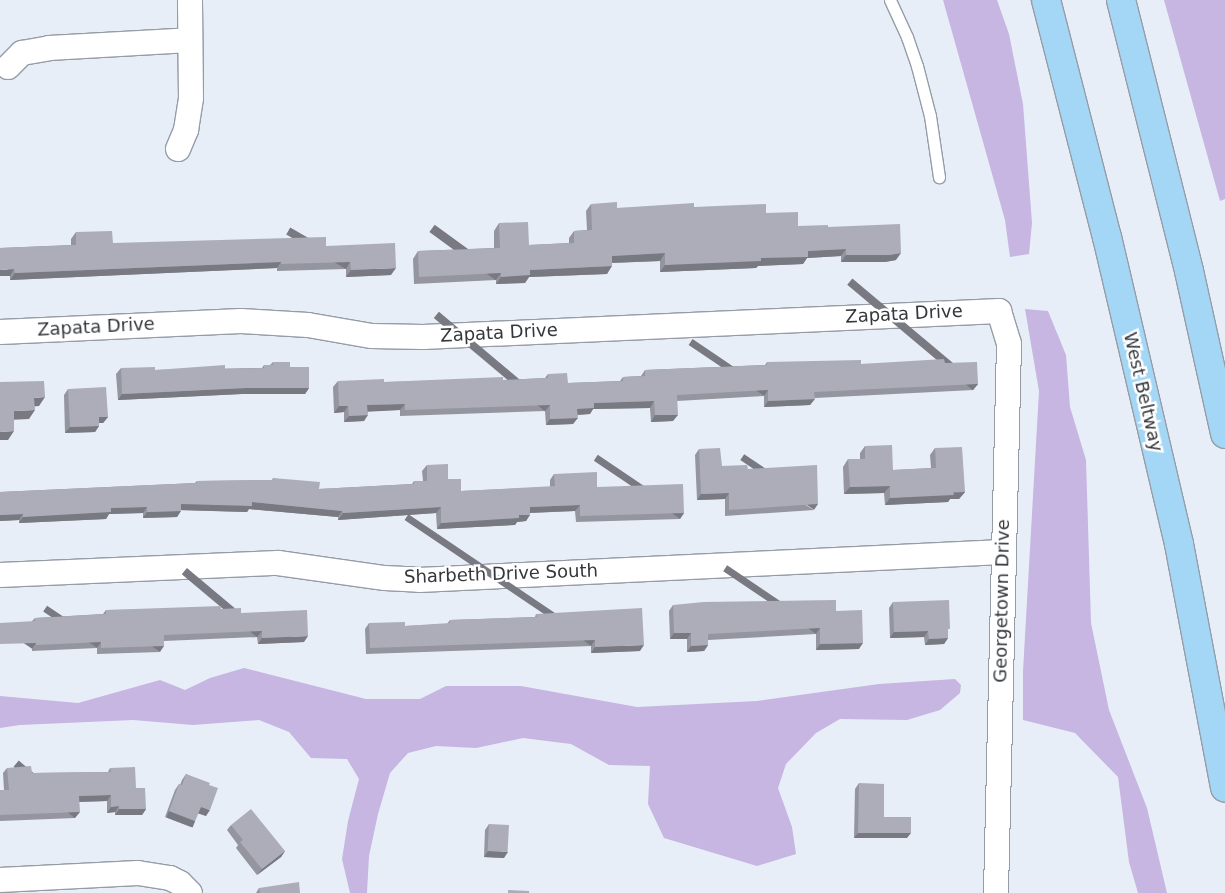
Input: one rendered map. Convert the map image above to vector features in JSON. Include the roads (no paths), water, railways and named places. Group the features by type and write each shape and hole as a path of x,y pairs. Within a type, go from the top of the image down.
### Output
{"highway":[{"name":"West Beltway","path":"1046,0 1107,237 1176,535 1225,788"},
{"path":"1121,0 1189,272 1225,434"}],"street":[{"path":"178,149 186,130 191,98 190,0"},
{"path":"8,67 22,53 49,48 190,40"},
{"name":"Zapata Drive","path":"0,332 241,321 308,325 372,336 422,337 999,311"},
{"name":"Georgetown Drive","path":"996,893 1002,552 1009,344 999,311"},
{"name":"Sharbeth Drive South","path":"0,575 278,563 309,565 385,578 419,580 1002,552"},
{"path":"0,880 138,873 170,878 190,893"}],"lane":[{"path":"890,0 907,37 917,66 930,116 939,178"}]}
